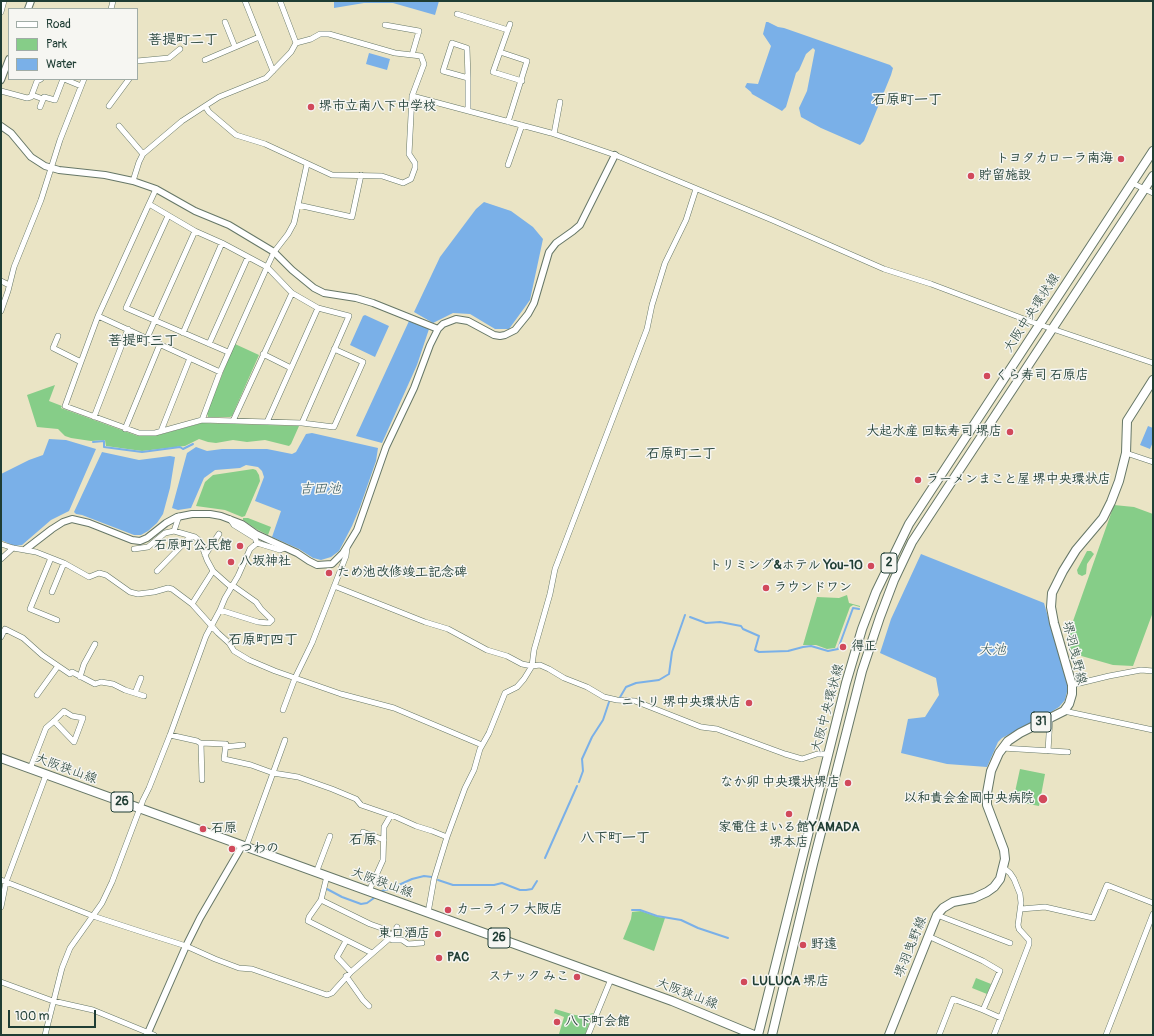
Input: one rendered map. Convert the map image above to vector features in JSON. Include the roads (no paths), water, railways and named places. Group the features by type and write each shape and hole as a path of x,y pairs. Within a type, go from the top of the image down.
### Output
{"main road":[{"name":"大阪中央環状線","path":"758,1035 828,754 862,629 885,572 909,524 1153,150"},
{"name":"大阪中央環状線","path":"772,1035 862,671 894,580 916,535 1153,176"},
{"name":"堺羽曳野線","path":"889,1035 937,915 943,908 953,902 974,898 987,892 994,887 1000,878 1004,868 1005,859 1004,850 988,805 987,793 991,772 1002,748 1008,742 1020,733 1064,711 1069,704 1072,694 1072,685 1054,624 1051,607 1052,593 1062,571 1076,550 1103,518 1106,512 1119,481 1126,453 1127,421 1153,380"},
{"name":"大阪狭山線","path":"1,758 672,1001 754,1035"}],"street":[{"path":"1,12 4,1"},
{"path":"245,1 273,70"},
{"path":"280,1 296,43"},
{"path":"457,14 509,27 493,72 522,80"},
{"path":"225,22 235,47"},
{"path":"386,25 419,31 412,55"},
{"path":"133,181 143,154 182,121 205,106 219,97 266,78 290,52 296,43 311,39 320,34 329,34 395,53 420,56 424,64 412,96 409,154 415,168 410,179 403,183 382,176 332,175 265,144 236,135 209,112 205,106"},
{"path":"205,60 259,36"},
{"path":"468,78 443,71 452,43 467,48 468,78 468,111"},
{"path":"138,60 169,58 180,49"},
{"path":"500,52 527,61 508,122"},
{"path":"1,80 8,62"},
{"path":"1,90 27,98 31,97 36,81 38,80"},
{"path":"32,95 43,99 44,97 54,100 63,80"},
{"path":"66,80 81,86"},
{"path":"1,311 14,267 41,200 60,140 84,80"},
{"path":"109,106 128,80"},
{"path":"412,96 554,134 615,155 884,269 931,284 1039,324 1153,363"},
{"path":"40,107 43,99"},
{"path":"554,134 560,102"},
{"path":"508,165 522,125"},
{"path":"1,126 11,133 31,157 51,169 95,174 133,181 156,189 195,211 229,225 274,252 307,284 324,293 356,298 373,303 438,329"},
{"path":"118,126 143,154"},
{"path":"26,550 52,528 72,519 85,522 132,540 140,541 147,538 166,523 179,516 210,514 221,516 242,524 256,534 317,565 332,564 343,554 357,530 386,447 414,388 438,329 443,324 456,319 468,321 494,335 505,335 515,330 528,314 534,303 549,252 556,243 573,232 580,225 615,155"},
{"path":"202,420 228,352 274,252 294,223 307,164"},
{"path":"298,205 352,217 361,175"},
{"path":"1132,183 1153,193"},
{"path":"156,189 98,316 65,406 125,429 142,433 155,433 202,420 302,423 334,427 363,362 334,349"},
{"path":"428,913 434,879 447,837 482,745 489,733 505,692 517,687 532,666 534,650 550,594 555,569 647,329 652,306 665,263 686,220 696,189"},
{"path":"149,204 194,231 222,243 267,268 292,292 318,308 349,316 302,423"},
{"path":"168,216 126,308 228,352"},
{"path":"147,338 194,231"},
{"path":"183,333 222,243"},
{"path":"209,344 248,257"},
{"path":"1,281 9,284"},
{"path":"233,421 292,292"},
{"path":"267,422 318,308"},
{"path":"98,316 220,372"},
{"path":"94,417 128,329"},
{"path":"58,336 53,348 81,362"},
{"path":"125,429 160,344"},
{"path":"263,354 291,368"},
{"path":"161,431 190,358"},
{"path":"1126,453 1153,462"},
{"path":"174,532 179,516"},
{"path":"230,519 234,525 255,538 257,543 280,550 285,548"},
{"path":"134,549 148,547 165,533 174,532 191,536 200,541 205,555 214,571 232,586 256,602 272,620 269,623 258,622 220,610"},
{"path":"205,555 219,534"},
{"path":"157,570 191,536"},
{"path":"45,1035 62,968 70,948 102,903 112,882 170,735 199,651 211,624 220,610 250,550 257,543"},
{"path":"1,544 51,558 64,563 89,577 99,573 106,575 130,592 138,594 168,588 172,589 192,604 229,643 234,651 249,660 341,694 394,708 482,745"},
{"path":"1,559 13,548"},
{"path":"283,710 295,678 312,643 346,556 347,548"},
{"path":"51,558 30,609 57,620"},
{"path":"52,592 64,563"},
{"path":"192,604 214,571"},
{"path":"334,586 448,630 487,650 507,656 522,664 532,666 540,665 604,697 635,702 701,727 718,729 802,759 817,754 828,754"},
{"path":"1,637 5,629 23,638 42,655 70,674 72,672 95,684 101,682 113,684 125,690 144,696"},
{"path":"80,677 84,664 95,644"},
{"path":"37,695 58,666"},
{"path":"1072,685 1141,670 1153,671"},
{"path":"135,693 140,678"},
{"path":"30,769 46,728 64,711 72,716 83,718 74,742 54,721"},
{"path":"1064,711 1153,730"},
{"path":"1048,751 1050,718"},
{"path":"170,735 201,743 226,744 224,759 251,765 273,773 298,778 332,789 356,799 361,805 447,837"},
{"path":"1,982 53,1001 93,1010 150,1034 186,946 200,918 244,846 285,740"},
{"path":"201,743 202,780"},
{"path":"225,747 243,745"},
{"path":"1002,748 1068,752"},
{"path":"1,907 4,881 46,775"},
{"path":"369,891 383,860 384,827 391,815"},
{"path":"363,832 384,840"},
{"path":"316,873 330,836"},
{"path":"994,1035 1030,944 1029,940 1019,929 1018,925 1021,908 1020,894 1014,879 1004,868"},
{"path":"327,876 321,900 309,917 308,921 372,953"},
{"path":"4,881 93,916 186,946 214,959 239,968 252,969 328,995 332,993 346,976 390,937 397,927"},
{"path":"1021,908 1045,907 1093,918 1107,885 1153,903"},
{"path":"321,900 370,924 387,930 392,940 402,940 408,944 422,944"},
{"path":"791,905 803,908"},
{"path":"1106,1035 1153,914"},
{"path":"937,915 1010,943"},
{"path":"928,936 983,961 1000,971 983,1010"},
{"path":"346,941 337,957 351,972"},
{"path":"346,976 369,1006"},
{"path":"588,1035 611,979"},
{"path":"939,1035 953,999 1001,1018"}],"water":[{"path":"334,1 439,1 435,15 393,3 364,3 334,8"},
{"path":"766,22 890,65 893,68 864,141 860,145 821,128 801,117 799,108 807,91 815,50 813,48 806,54 799,70 796,73 786,107 782,111 752,94 745,87 747,83 758,84 771,46 763,34"},
{"path":"369,53 390,59 387,70 366,64"},
{"path":"484,202 511,211 533,227 543,239 530,300 509,329 495,329 470,314 453,313 433,323 414,312 440,257 476,209"},
{"path":"365,315 389,326 375,357 350,345 363,316"},
{"path":"409,321 429,329 417,365 382,443 356,436"},
{"path":"1148,426 1153,428 1153,442 1150,449 1140,445"},
{"name":"吉田池","path":"312,433 378,448 376,461 352,526 339,551 331,557 321,560 313,558 299,549 272,537 281,511 255,501 264,477 262,471 258,467 246,465 240,468 215,470 204,478 191,508 178,510 172,508 187,453 196,447 207,451 222,449 267,449 292,454 296,452 306,434"},
{"path":"49,439 66,440 96,449 69,511 51,520 22,545 14,546 1,540 1,474 29,460 43,455"},
{"path":"102,452 139,460 170,456 175,457 170,488 163,514 157,523 141,535 134,535 74,512"},
{"name":"大池","path":"921,554 1044,603 1067,683 1065,700 1059,707 1045,716 1002,738 998,742 987,767 947,764 901,753 908,719 925,717 939,695 936,678 880,653 891,619"}],"waterway":[{"path":"93,442 104,441 104,447 142,452 180,447 183,449 193,444"},
{"path":"690,617 706,623 720,622 741,626 743,629 759,636 755,650 759,652 788,651 811,646 828,651 838,649 853,608 859,609"},
{"path":"619,699 626,687 636,683 659,680 669,674 672,652 685,615"},
{"path":"579,782 583,771 582,759 592,737 603,720 609,702"},
{"path":"545,858 577,786"},
{"path":"382,891 412,879 424,876 432,877"},
{"path":"438,880 453,885 494,885 502,883 520,890 532,889 537,881"},
{"path":"327,889 342,897 361,904 367,903 374,898"},
{"path":"632,910 640,910 657,916 681,920 698,928 728,938"}],"place":[{"name":"堺市立南八下中学校","path":"311,107"},
{"name":"トヨタカローラ南海","path":"1121,159"},
{"name":"貯留施設","path":"971,176"},
{"name":"くら寿司 石原店","path":"987,376"},
{"name":"大起水産 回転寿司 堺店","path":"1010,432"},
{"name":"ラーメンまこと屋 堺中央環状店","path":"918,480"},
{"name":"石原町公民館","path":"240,546"},
{"name":"八坂神社","path":"231,562"},
{"name":"トリミング&ホテル You-10","path":"871,566"},
{"name":"ため池改修竣工記念碑","path":"329,573"},
{"name":"ラウンドワン","path":"766,588"},
{"name":"得正","path":"843,647"},
{"name":"ニトリ 堺中央環状店","path":"749,703"},
{"name":"なか卯 中央環状堺店","path":"848,783"},
{"name":"以和貴会金岡中央病院","path":"1043,799"},
{"name":"家電住まいる館YAMADA 堺本店","path":"789,814"},
{"name":"石原","path":"203,829"},
{"name":"つわの","path":"232,849"},
{"name":"カーライフ 大阪店","path":"448,910"},
{"name":"東口酒店","path":"438,934"},
{"name":"野遠","path":"803,945"},
{"name":"PAC","path":"439,958"},
{"name":"スナック みこ","path":"577,977"},
{"name":"LULUCA 堺店","path":"744,982"},
{"name":"八下町会館","path":"557,1022"}],"district":[{"name":"菩提町二丁","path":"183,40"},
{"name":"石原町一丁","path":"907,100"},
{"name":"菩提町三丁","path":"143,341"},
{"name":"石原町二丁","path":"681,454"},
{"name":"石原町四丁","path":"263,640"},
{"name":"八下町一丁","path":"615,838"},
{"name":"石原","path":"363,840"}]}
